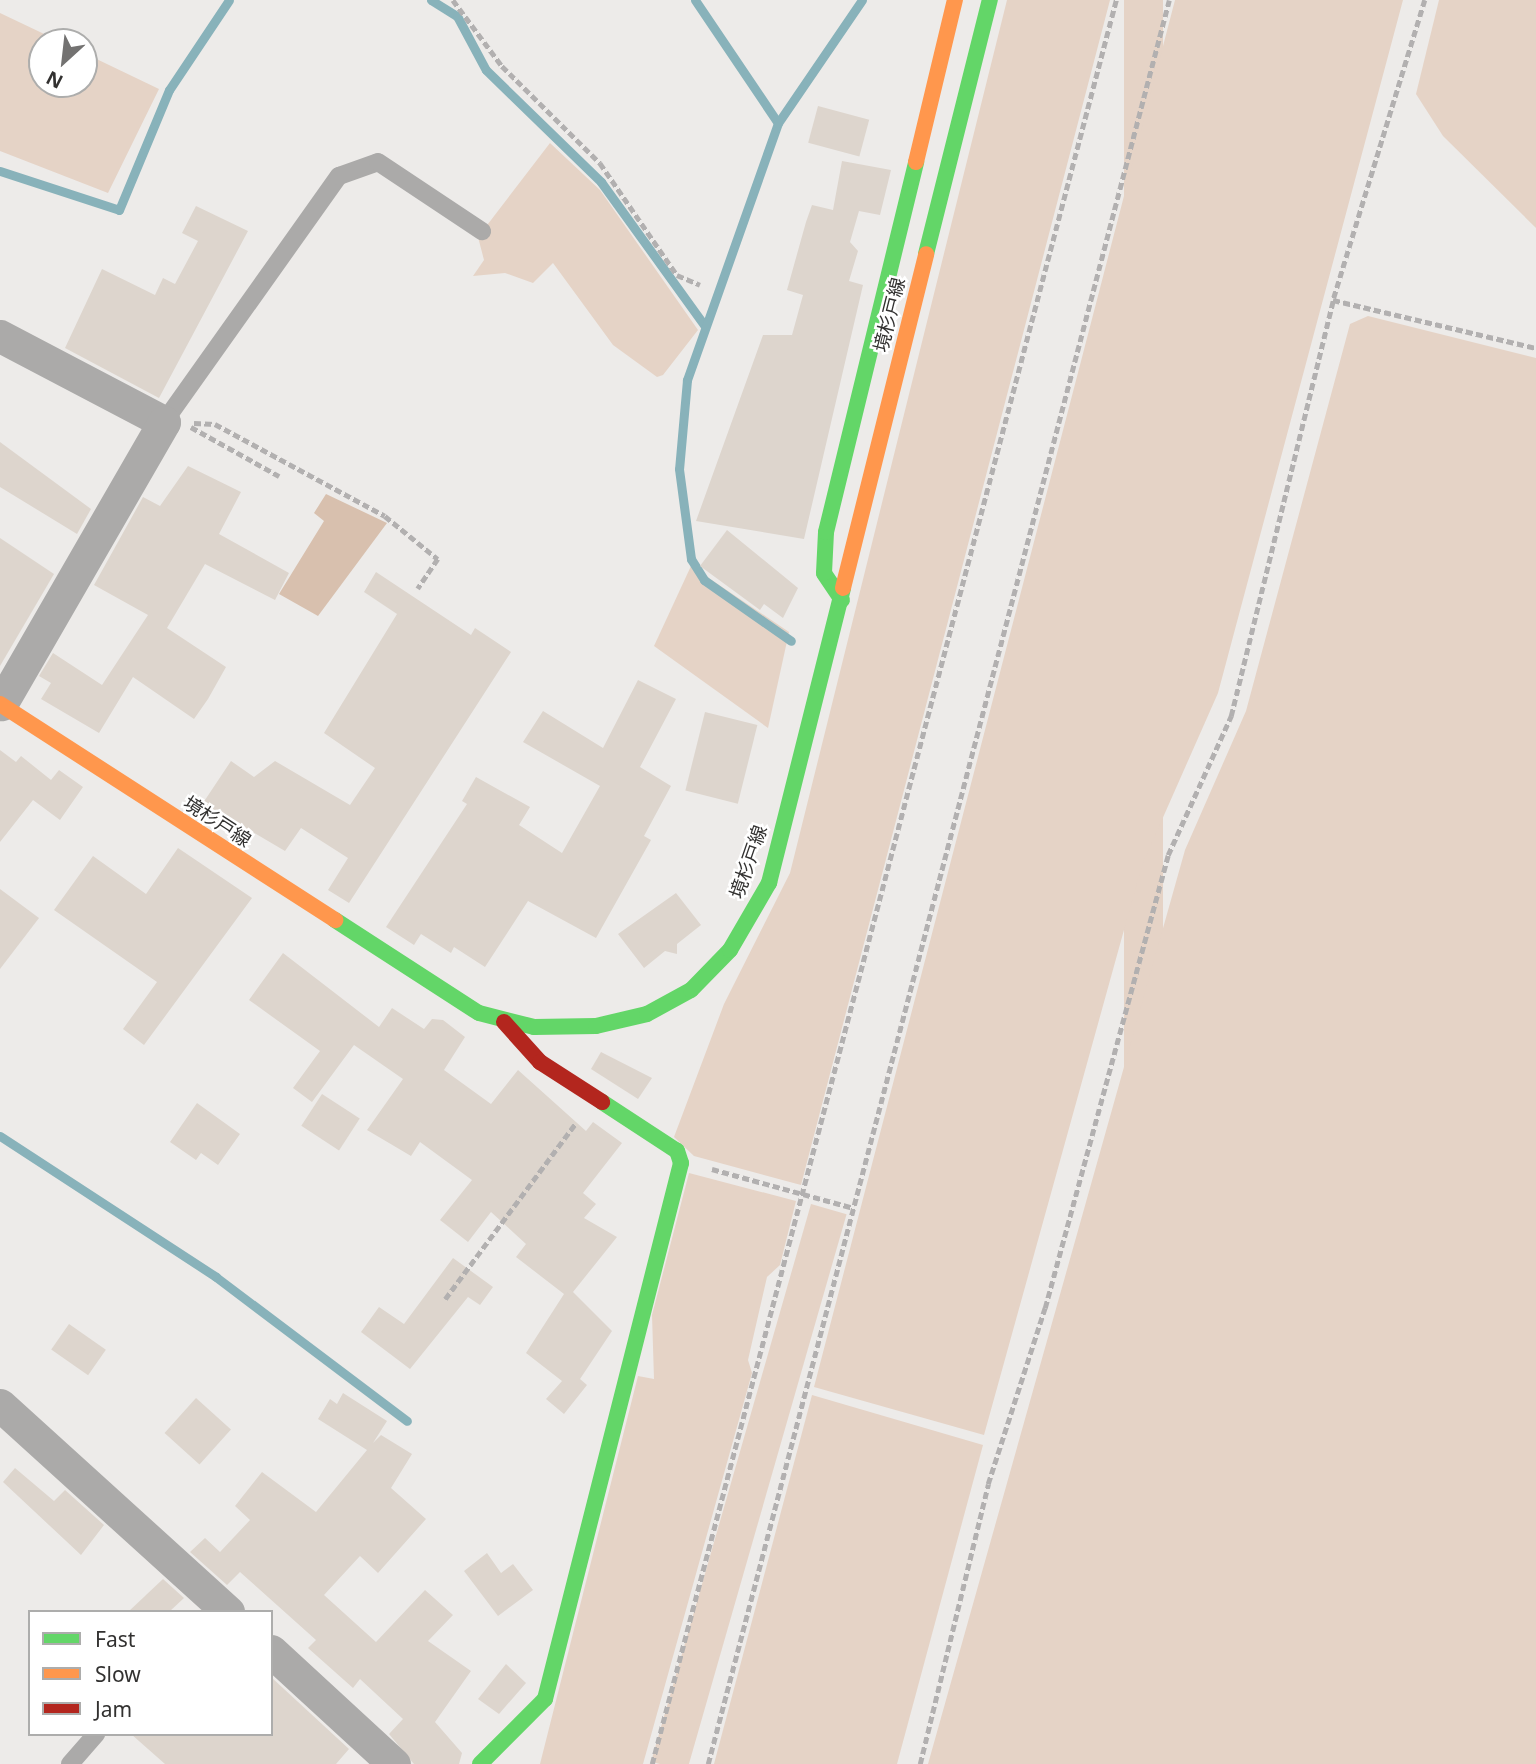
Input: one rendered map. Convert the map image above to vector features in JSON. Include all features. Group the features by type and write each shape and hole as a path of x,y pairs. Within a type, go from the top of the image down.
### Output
{"main road":[{"path":"842,600 824,573 826,532 955,0"},
{"name":"境杉戸線","path":"1,704 445,994 504,1022 565,1028 622,1021 670,1003 730,950 769,883 842,600 990,0"},
{"path":"480,1764 545,1699 681,1163 677,1151 540,1062 504,1022"}],"street":[{"path":"0,336 173,422 1,704"},
{"path":"1,1408 217,1608"},
{"path":"273,1653 394,1764"}],"lane":[{"path":"173,422 339,177 378,162 482,231"},
{"path":"70,1764 94,1736"}],"path":[{"path":"453,0 502,66 600,163 677,275 700,285"},
{"path":"652,1764 805,1195 1116,0"},
{"path":"708,1764 1169,0"},
{"path":"920,1764 988,1484 1045,1308 1168,855 1231,716 1333,300 1425,0"},
{"path":"1333,300 1536,348"},
{"path":"173,422 279,476"},
{"path":"173,422 215,424 385,516 438,559 418,589"},
{"path":"445,1299 594,1098"},
{"path":"707,1168 854,1208"}],"shaded area":[{"path":"1007,0 1110,0 801,1185 694,1156 674,1137 724,1004 790,873"},
{"path":"1124,0 1163,0 1163,1227 1124,1227"},
{"path":"1175,0 1403,0 1218,693 1142,865 984,1435 814,1387"},
{"path":"1439,0 1536,0 1536,228 1443,136 1416,94"},
{"path":"0,13 32,28 28,28 28,98 98,98 98,60 159,89 108,193 0,151"},
{"path":"550,143 600,190 698,330 663,375 657,377 613,345 553,263 533,283 505,273 473,276 484,260 478,237"},
{"path":"1368,316 1536,358 1536,1764 928,1764 1185,850 1246,711 1350,324"},
{"path":"326,494 387,523 318,616 279,594 324,521 314,513"},
{"path":"691,566 789,632 768,728 654,646"},
{"path":"689,1173 796,1201 780,1265 767,1277 748,1360 752,1373 643,1764 540,1764 638,1376 654,1379 652,1315"},
{"path":"811,1204 847,1214 689,1764 651,1762"},
{"path":"812,1395 983,1445 897,1764 714,1764"}],"building":[{"path":"818,106 869,120 859,156 808,143"},
{"path":"842,161 891,170 880,215 859,211 850,242 858,251 849,281 863,285 804,539 696,521 763,335 792,335 803,295 787,290 806,222 812,205 833,210"},
{"path":"196,206 248,231 159,398 65,348 102,269 155,295 163,278 175,284 198,241 182,233"},
{"path":"0,442 91,509 77,534 0,487"},
{"path":"188,466 241,492 219,534 289,573 275,600 205,564 167,628 226,667 208,699 194,719 133,677 99,733 41,699 51,683 39,676 53,653 102,685 148,615 94,585 143,497 160,506"},
{"path":"727,530 798,588 783,618 764,604 760,610 700,566"},
{"path":"0,538 54,574 0,666"},
{"path":"376,572 471,635 475,628 511,652 349,903 328,890 348,858 301,828 285,851 203,803 231,761 254,777 275,761 350,805 375,768 324,733 397,614 364,592"},
{"path":"638,680 676,699 640,767 671,786 644,836 651,840 596,938 528,901 485,967 454,947 451,953 421,934 414,945 386,927 467,804 462,801 476,777 530,807 519,825 562,853 600,786 523,742 543,711 603,748"},
{"path":"705,712 757,725 738,804 685,791"},
{"path":"0,750 16,762 21,756 51,780 59,770 83,787 60,820 33,800 0,842"},
{"path":"178,848 252,898 144,1045 123,1029 157,982 54,910 93,856 146,894"},
{"path":"0,889 39,918 0,969"},
{"path":"676,893 701,925 677,944 677,954 665,951 644,968 618,934"},
{"path":"283,953 379,1027 392,1008 424,1029 432,1019 443,1020 465,1037 444,1070 491,1104 518,1070 586,1131 593,1122 622,1143 583,1193 596,1204 584,1218 617,1237 573,1292 612,1331 580,1379 587,1385 564,1414 546,1399 562,1381 526,1353 564,1294 516,1257 526,1244 491,1212 468,1242 440,1220 472,1180 420,1142 411,1156 367,1130 403,1079 354,1045 312,1102 293,1088 320,1051 249,1000"},
{"path":"601,1052 652,1078 638,1099 591,1069"},
{"path":"322,1094 360,1119 339,1150 301,1126"},
{"path":"197,1103 240,1134 218,1165 201,1153 196,1160 170,1142"},
{"path":"453,1258 493,1287 480,1305 468,1297 410,1369 361,1332 379,1307 404,1324"},
{"path":"69,1324 106,1350 88,1375 51,1349"},
{"path":"343,1393 387,1421 373,1443 381,1435 412,1454 391,1488 426,1519 378,1573 360,1556 324,1595 376,1642 425,1590 453,1615 428,1641 471,1671 435,1722 462,1753 459,1764 414,1764 389,1734 403,1719 360,1679 353,1688 308,1648 316,1640 240,1572 227,1585 190,1552 205,1538 220,1552 250,1520 235,1506 262,1472 316,1512 367,1450 318,1419 330,1399 337,1404"},
{"path":"196,1398 231,1429 199,1464 165,1433"},
{"path":"15,1468 54,1501 65,1490 104,1525 81,1555 3,1482"},
{"path":"487,1553 501,1573 513,1564 533,1590 498,1616 464,1571"},
{"path":"163,1579 184,1598 171,1610 130,1610"},
{"path":"506,1664 526,1683 499,1714 478,1699"},
{"path":"273,1679 349,1749 336,1764 165,1764 133,1736 273,1736"}],"waterway":[{"path":"0,171 119,210 169,90 229,0"},
{"path":"431,0 457,16 486,70 601,182 705,326"},
{"path":"695,0 778,123 687,380 679,469 691,559 704,580 791,641"},
{"path":"778,123 862,0"},
{"path":"0,1136 216,1277 407,1421"}],"traffic: fast":[{"path":"926,254 990,0"},
{"path":"842,600 824,573 826,532 916,162"},
{"path":"335,920 479,1013 534,1027 596,1026 647,1014 691,990 730,950 769,883 843,588"},
{"path":"480,1764 545,1699 681,1163 677,1151 602,1102"}],"traffic: slow":[{"path":"916,162 955,0"},
{"path":"843,588 926,254"},
{"path":"0,704 335,920"}],"traffic: jam":[{"path":"504,1022 540,1062 602,1102"}]}
